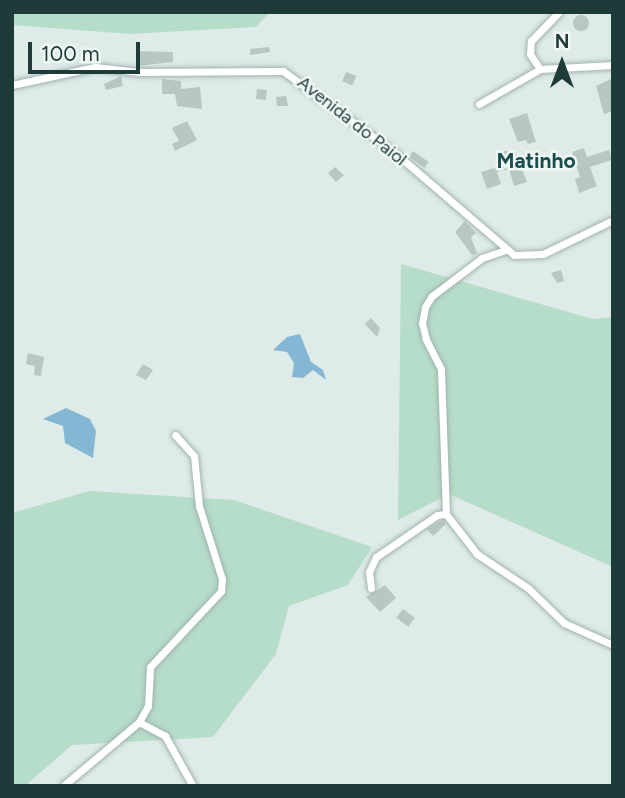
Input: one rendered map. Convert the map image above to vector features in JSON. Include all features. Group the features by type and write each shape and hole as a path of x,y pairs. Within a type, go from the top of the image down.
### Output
{"street":[{"path":"540,69 530,54 531,41 559,12"},
{"path":"479,104 540,69 613,65"},
{"name":"Avenida do Paiol","path":"12,85 95,67 139,72 283,71 394,152 505,250"},
{"path":"613,220 543,254 529,256 505,250 482,258 432,296 425,307 422,323 426,339 441,369 446,514 477,554 528,588 564,623 613,645"},
{"path":"63,786 139,722 148,706 150,667 207,609 223,584 201,515 194,456 174,435"},
{"path":"371,588 369,572 376,557 437,515 446,514"},
{"path":"139,722 165,736 193,786"}],"green space":[{"path":"12,12 270,12 256,27 130,34 12,25"},
{"path":"401,264 593,319 613,317 613,567 449,494 398,520"},
{"path":"90,491 234,500 372,547 348,585 289,606 276,654 213,737 72,745 25,786 12,786 12,513"}],"water":[{"path":"300,334 311,362 323,370 326,380 313,370 303,378 292,377 294,363 287,352 273,350 287,337"},
{"path":"66,408 90,419 96,431 93,458 65,443 63,426 43,419"}],"building":[{"path":"578,15 584,15 589,23 587,29 578,31 573,26 573,20"},
{"path":"269,47 270,52 250,55 250,49"},
{"path":"137,51 173,52 173,62 137,66"},
{"path":"346,72 356,76 352,85 342,81"},
{"path":"121,76 123,86 106,90 104,84"},
{"path":"162,79 181,81 181,89 200,87 202,109 177,106 175,94 162,94"},
{"path":"611,79 613,111 604,114 596,86"},
{"path":"257,89 267,90 266,100 256,99"},
{"path":"286,96 288,106 277,106 276,97"},
{"path":"527,113 536,142 528,144 526,140 518,142 509,119"},
{"path":"187,121 197,140 175,151 172,144 179,141 172,128"},
{"path":"584,148 587,157 609,150 612,160 590,167 597,186 579,193 575,179 580,177 572,152"},
{"path":"413,151 429,162 425,168 409,157"},
{"path":"515,151 527,182 514,186 509,169 497,172 501,184 487,189 481,172 498,167 495,154"},
{"path":"335,167 344,175 336,182 328,173"},
{"path":"465,221 476,233 471,237 477,254 472,255 455,232"},
{"path":"561,270 564,281 557,283 551,273"},
{"path":"371,318 380,328 377,337 365,324"},
{"path":"28,353 44,357 41,376 34,375 35,366 26,364"},
{"path":"143,364 153,370 146,380 136,375"},
{"path":"443,520 446,524 433,536 427,529"},
{"path":"385,585 396,598 380,612 366,597"},
{"path":"403,609 415,618 408,627 396,618"}],"district":[{"name":"Matinho","path":"536,161"}]}
